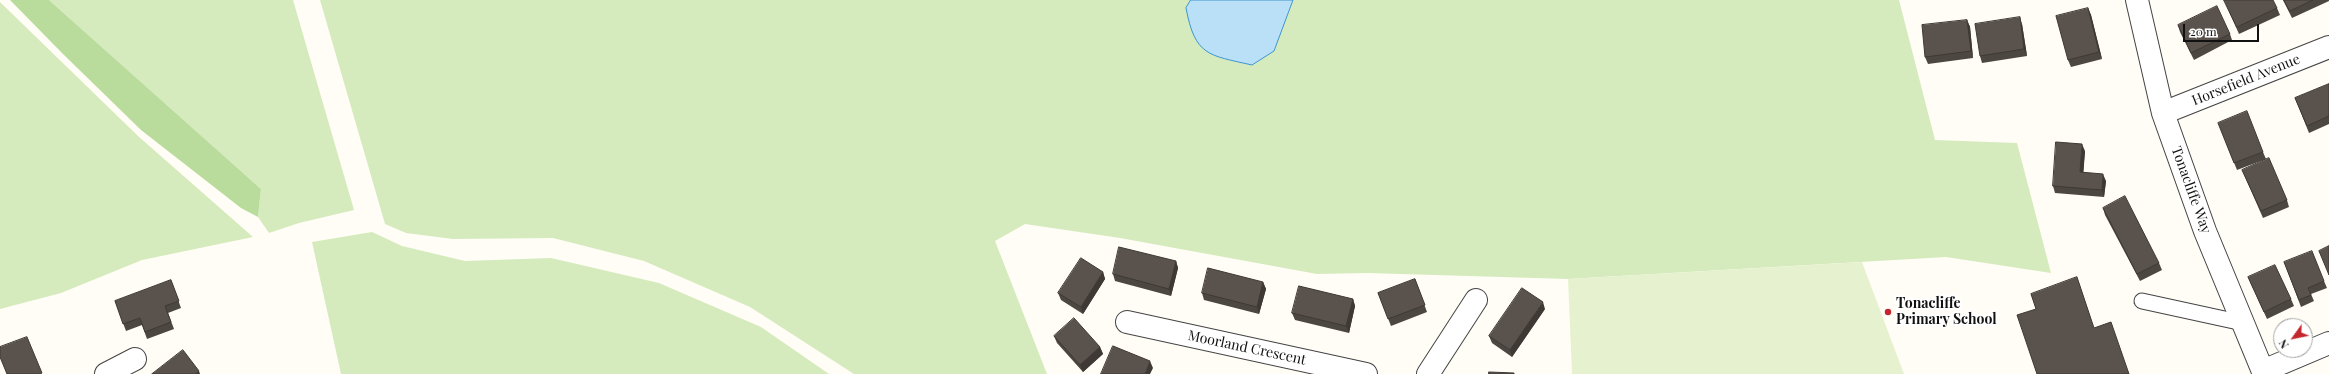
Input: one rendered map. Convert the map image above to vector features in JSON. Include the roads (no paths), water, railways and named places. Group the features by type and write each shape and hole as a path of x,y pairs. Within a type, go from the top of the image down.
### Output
{"street":[{"name":"Tonacliffe Way","path":"2137,0 2163,113 2205,231 2264,372"},
{"name":"Horsefield Avenue","path":"2163,113 2329,47"},
{"path":"1428,374 1476,300"},
{"name":"Moorland Crescent","path":"1127,322 1366,374"},
{"path":"2264,372 2329,343"},
{"path":"106,374 135,359"}],"lane":[{"path":"2142,301 2243,323"}],"water":[{"path":"1191,0 1293,0 1274,51 1252,65 1224,59 1206,51 1199,44 1194,36 1186,8"}],"place":[{"name":"Tonacliffe Primary School","path":"1888,312"}]}
